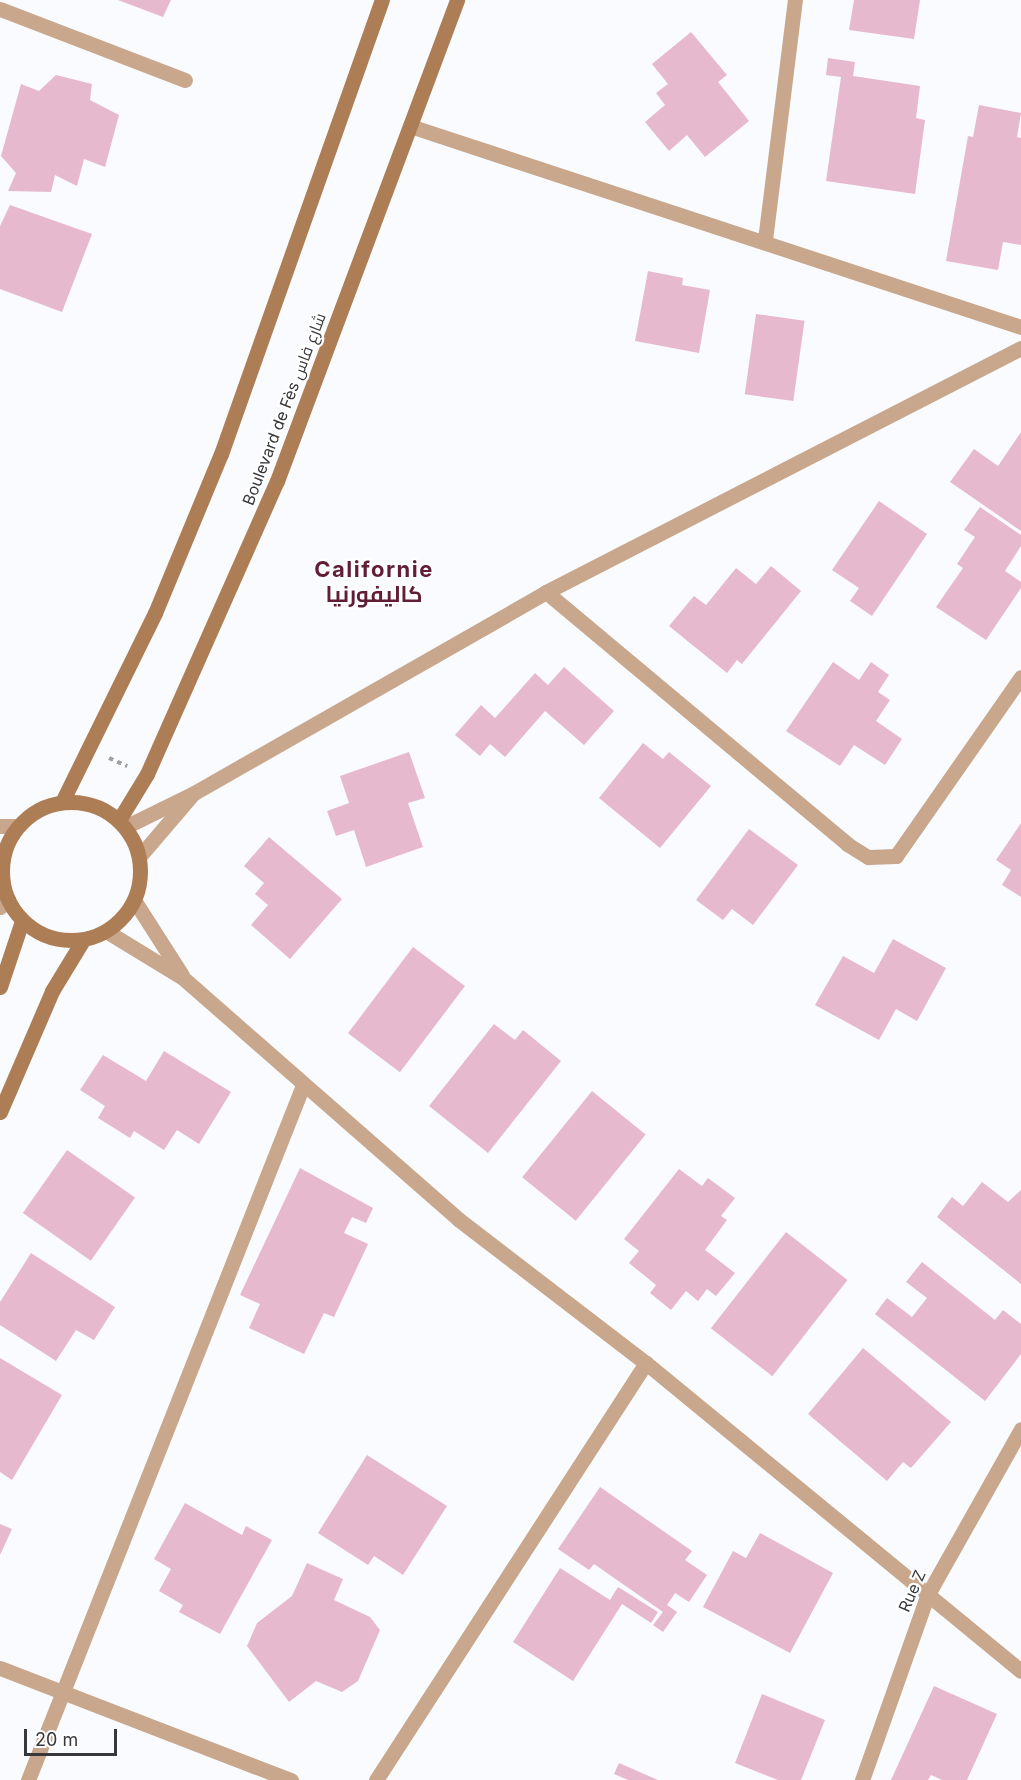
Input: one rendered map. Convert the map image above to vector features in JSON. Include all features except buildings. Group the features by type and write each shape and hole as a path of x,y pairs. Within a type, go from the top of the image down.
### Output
{"main road":[{"path":"62,802 155,613 221,454 382,0"},
{"name":"Boulevard de Fès شارع فاس","path":"122,824 147,774 277,481 458,0"},
{"path":"62,802 83,802 102,808 122,824 139,857 140,879 134,900 123,918 106,931 83,940 61,940 40,934 22,921 4,903 1,880 4,852 18,826 45,806 62,802"},
{"path":"0,987 22,921"},
{"path":"0,1112 52,991 83,940"}],"street":[{"path":"765,240 795,0"},
{"path":"0,9 185,80"},
{"path":"410,126 765,240 1021,327"},
{"path":"122,824 194,793 546,592 1021,348"},
{"path":"546,592 847,844 868,857 896,856 1021,677"},
{"path":"139,857 194,793"},
{"path":"0,826 18,826"},
{"path":"134,900 183,978"},
{"path":"106,931 183,978 458,1219 646,1363 1021,1671"},
{"path":"28,1780 303,1085"},
{"path":"376,1780 646,1363"},
{"name":"Rue Z","path":"862,1780 928,1594 1021,1429"},
{"path":"0,1668 291,1780"}],"path":[{"path":"89,750 147,774"}],"district":[{"name":"Californie كاليفورنيا","path":"374,582"}]}
